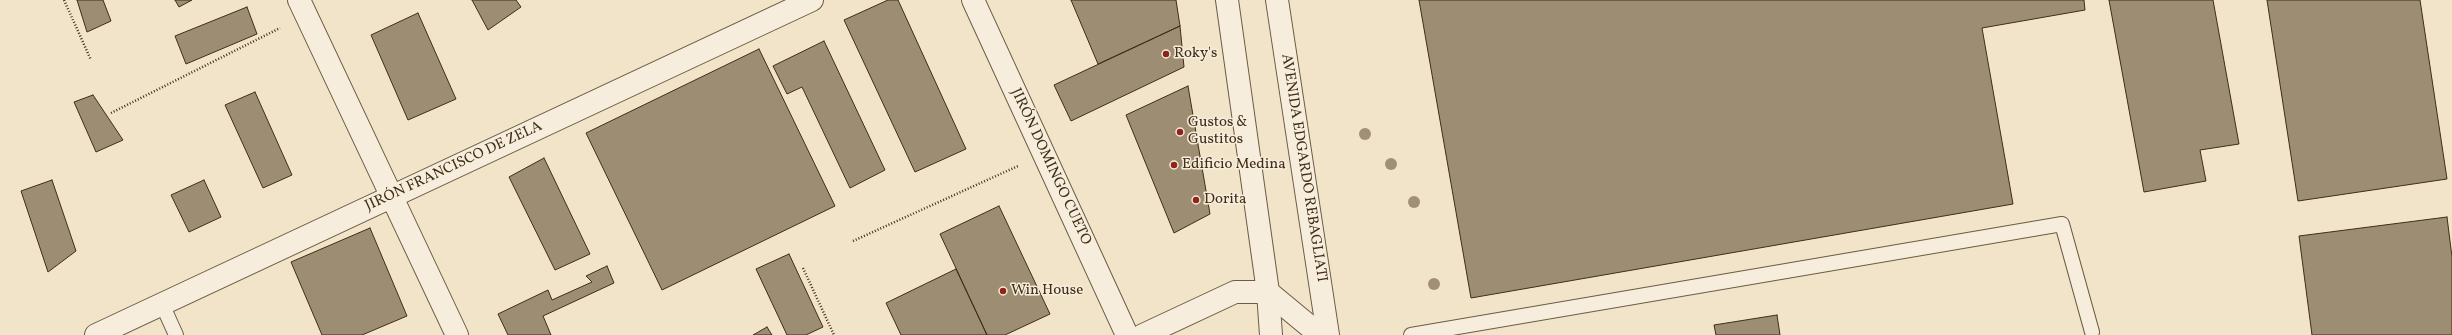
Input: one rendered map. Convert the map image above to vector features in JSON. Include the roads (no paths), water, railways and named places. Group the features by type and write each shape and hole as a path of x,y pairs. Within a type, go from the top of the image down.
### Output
{"street":[{"name":"JIRÓN FRANCISCO DE ZELA","path":"96,335 812,0"},
{"name":"JIRÓN DOMINGO CUETO","path":"973,0 1127,335"},
{"path":"1227,0 1268,292 1271,335"},
{"name":"AVENIDA EDGARDO REBAGLIATI","path":"1277,0 1328,335"},
{"path":"302,8 457,335"},
{"path":"1143,335 1235,292 1268,292 1320,335"}],"lane":[{"path":"1411,335 2062,224 2092,332"},
{"path":"162,304 176,335"}],"place":[{"name":"Roky's","path":"1166,54"},
{"name":"Gustos & Gustitos","path":"1180,132"},
{"name":"Edificio Medina","path":"1174,165"},
{"name":"Dorita","path":"1196,200"},
{"name":"Win House","path":"1003,291"}]}
